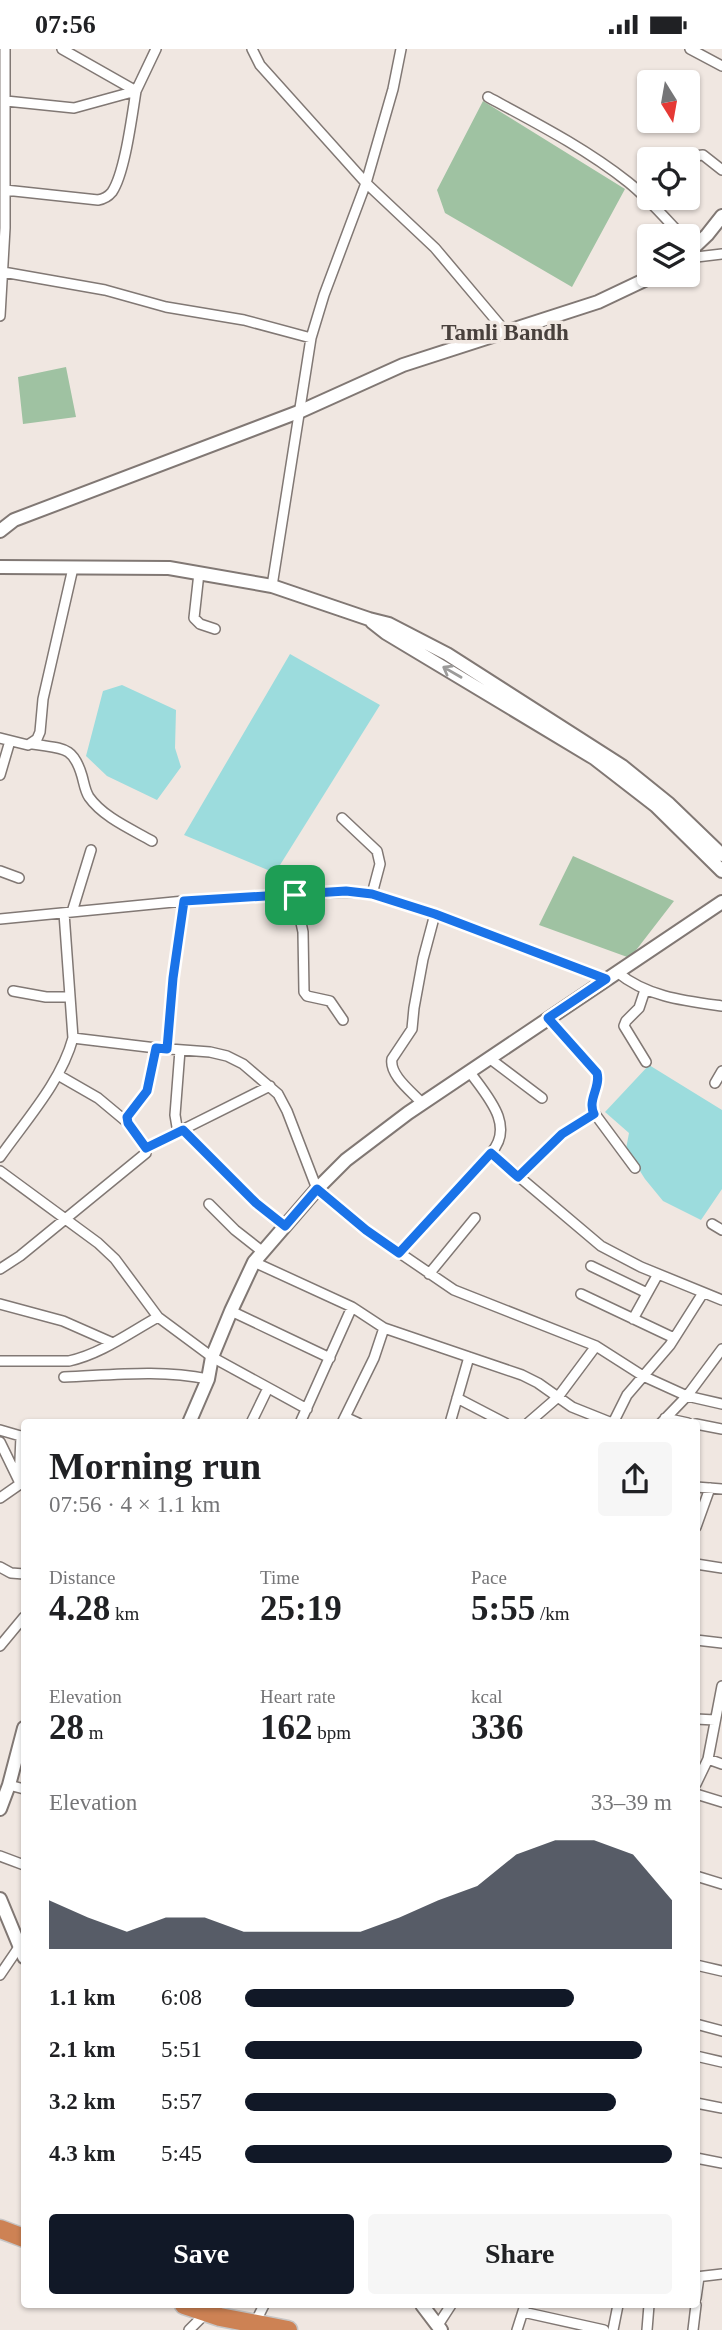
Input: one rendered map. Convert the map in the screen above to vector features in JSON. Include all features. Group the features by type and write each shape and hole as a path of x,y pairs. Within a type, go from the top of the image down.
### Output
{"highway":[{"path":"0,2229 21,2237"},
{"path":"194,2308 245,2326 288,2330"}],"street":[{"path":"0,316 5,190 5,49"},
{"path":"62,49 136,91"},
{"path":"5,190 99,200 110,194 126,149 136,91 156,49"},
{"path":"252,49 260,65 366,183 435,248 505,331"},
{"path":"272,586 311,338 324,295 366,183 393,89 401,49"},
{"path":"690,49 722,66"},
{"path":"6,101 74,109 136,91"},
{"path":"488,97 603,164 637,191 670,224"},
{"path":"700,155 722,170"},
{"path":"700,239 722,216"},
{"path":"700,251 722,254"},
{"path":"2,270 105,290 166,307 244,320 311,338"},
{"path":"0,531 14,520 301,411 402,365 598,302 637,284"},
{"path":"0,567 169,568 272,586 389,624 447,654 622,766 669,804 722,855"},
{"path":"33,744 40,732 43,699 73,568"},
{"path":"199,573 194,618 200,624 215,629"},
{"path":"369,619 386,633 594,758 656,806 722,871"},
{"path":"0,775 5,739 21,744 58,748 73,754 89,797 97,806 118,822 152,841"},
{"path":"342,818 377,851 380,864 372,894"},
{"path":"0,1157 58,1075 69,1053 73,1038 68,912 91,850"},
{"path":"0,871 19,878"},
{"path":"0,919 184,901 346,891 372,894 611,975 645,990 677,999 722,1006"},
{"path":"295,895 303,932 304,992 307,996 330,1001 343,1020"},
{"path":"167,1049 173,978 184,901"},
{"path":"190,1419 208,1379 212,1357 231,1311 259,1257 317,1189 346,1160 422,1103 722,902"},
{"path":"422,1103 390,1065 412,1029 423,959 435,914"},
{"path":"645,990 639,1008 624,1026 646,1062"},
{"path":"13,991 46,997 70,997"},
{"path":"548,1018 597,1073 599,1078 591,1105 594,1114 635,1168"},
{"path":"73,1038 210,1052 243,1064 278,1094 317,1189 366,1230 454,1290 596,1346 643,1376 687,1396 722,1404"},
{"path":"128,1123 128,1112 147,1091 156,1048"},
{"path":"180,1049 175,1115 181,1131 256,1203 285,1226"},
{"path":"489,1058 542,1098"},
{"path":"399,1253 491,1153 501,1136 498,1112 469,1071"},
{"path":"715,1083 722,1071"},
{"path":"0,1269 20,1256 146,1153 146,1148 128,1123 98,1098 58,1075"},
{"path":"146,1148 270,1086"},
{"path":"518,1177 562,1134 594,1114"},
{"path":"491,1153 601,1246 658,1274 722,1300"},
{"path":"0,1171 98,1243 115,1259 158,1317 212,1357 307,1409"},
{"path":"209,1204 259,1257 352,1307 384,1328 522,1375 572,1407 603,1419"},
{"path":"429,1274 475,1218"},
{"path":"712,1224 722,1230"},
{"path":"591,1266 647,1293"},
{"path":"634,1318 658,1274"},
{"path":"615,1419 620,1406 674,1338 703,1293"},
{"path":"582,1294 674,1338"},
{"path":"0,1304 63,1321 113,1343"},
{"path":"302,1419 352,1307"},
{"path":"231,1311 330,1357"},
{"path":"0,1361 69,1361 89,1355 158,1317"},
{"path":"344,1419 374,1358 384,1328"},
{"path":"533,1419 558,1397 596,1346"},
{"path":"665,1419 687,1396 722,1349"},
{"path":"451,1419 469,1357"},
{"path":"64,1377 163,1372 208,1379"},
{"path":"253,1419 268,1388"},
{"path":"457,1398 498,1419"},
{"path":"700,1426 722,1429"},
{"path":"0,1430 21,1435"},
{"path":"0,1442 21,1481"},
{"path":"0,1499 21,1484"},
{"path":"700,1487 722,1489"},
{"path":"700,1516 710,1488"},
{"path":"700,1565 722,1567"},
{"path":"0,1567 11,1573 21,1574"},
{"path":"0,1645 21,1620"},
{"path":"700,1640 722,1643"},
{"path":"700,1770 708,1759 715,1720 720,1710 722,1686"},
{"path":"700,1719 715,1720"},
{"path":"0,1809 21,1743"},
{"path":"708,1759 722,1764"},
{"path":"9,1786 21,1788"},
{"path":"700,1795 722,1802"},
{"path":"0,1856 21,1864"},
{"path":"700,1877 722,1884"},
{"path":"0,1900 21,1950"},
{"path":"0,1975 21,1953"},
{"path":"700,1966 722,1971"},
{"path":"700,2025 722,2031"},
{"path":"700,2057 722,2062"},
{"path":"700,2104 722,2108"},
{"path":"700,2159 722,2163"},
{"path":"700,2277 722,2274"},
{"path":"245,2326 261,2308"},
{"path":"424,2308 440,2328 450,2308"},
{"path":"614,2330 618,2308"},
{"path":"647,2330 649,2308"},
{"path":"693,2330 696,2308"},
{"path":"517,2330 524,2309 604,2330"},
{"path":"189,2330 207,2312"}],"green space":[{"path":"483,101 625,189 572,287 445,213 437,190"},
{"path":"66,367 76,417 23,424 18,377"},
{"path":"573,856 674,901 630,958 539,925"}],"water":[{"path":"290,654 380,705 275,873 184,835"},
{"path":"122,685 176,710 175,748 181,767 157,800 107,776 86,756 103,691"},
{"path":"649,1065 722,1110 722,1189 701,1220 663,1201 626,1149 629,1133 605,1112"}],"district":[{"name":"Tamli Bandh","path":"505,332"}],"route":[{"path":"346,891 372,894 435,914 606,979 548,1018 597,1073 599,1078 591,1105 594,1114 562,1134 518,1177 491,1153 399,1253 366,1230 317,1189 285,1226 256,1203 183,1130 146,1148 128,1123 128,1112 147,1091 156,1048 167,1049 173,978 184,901 295,895 346,891"}]}
